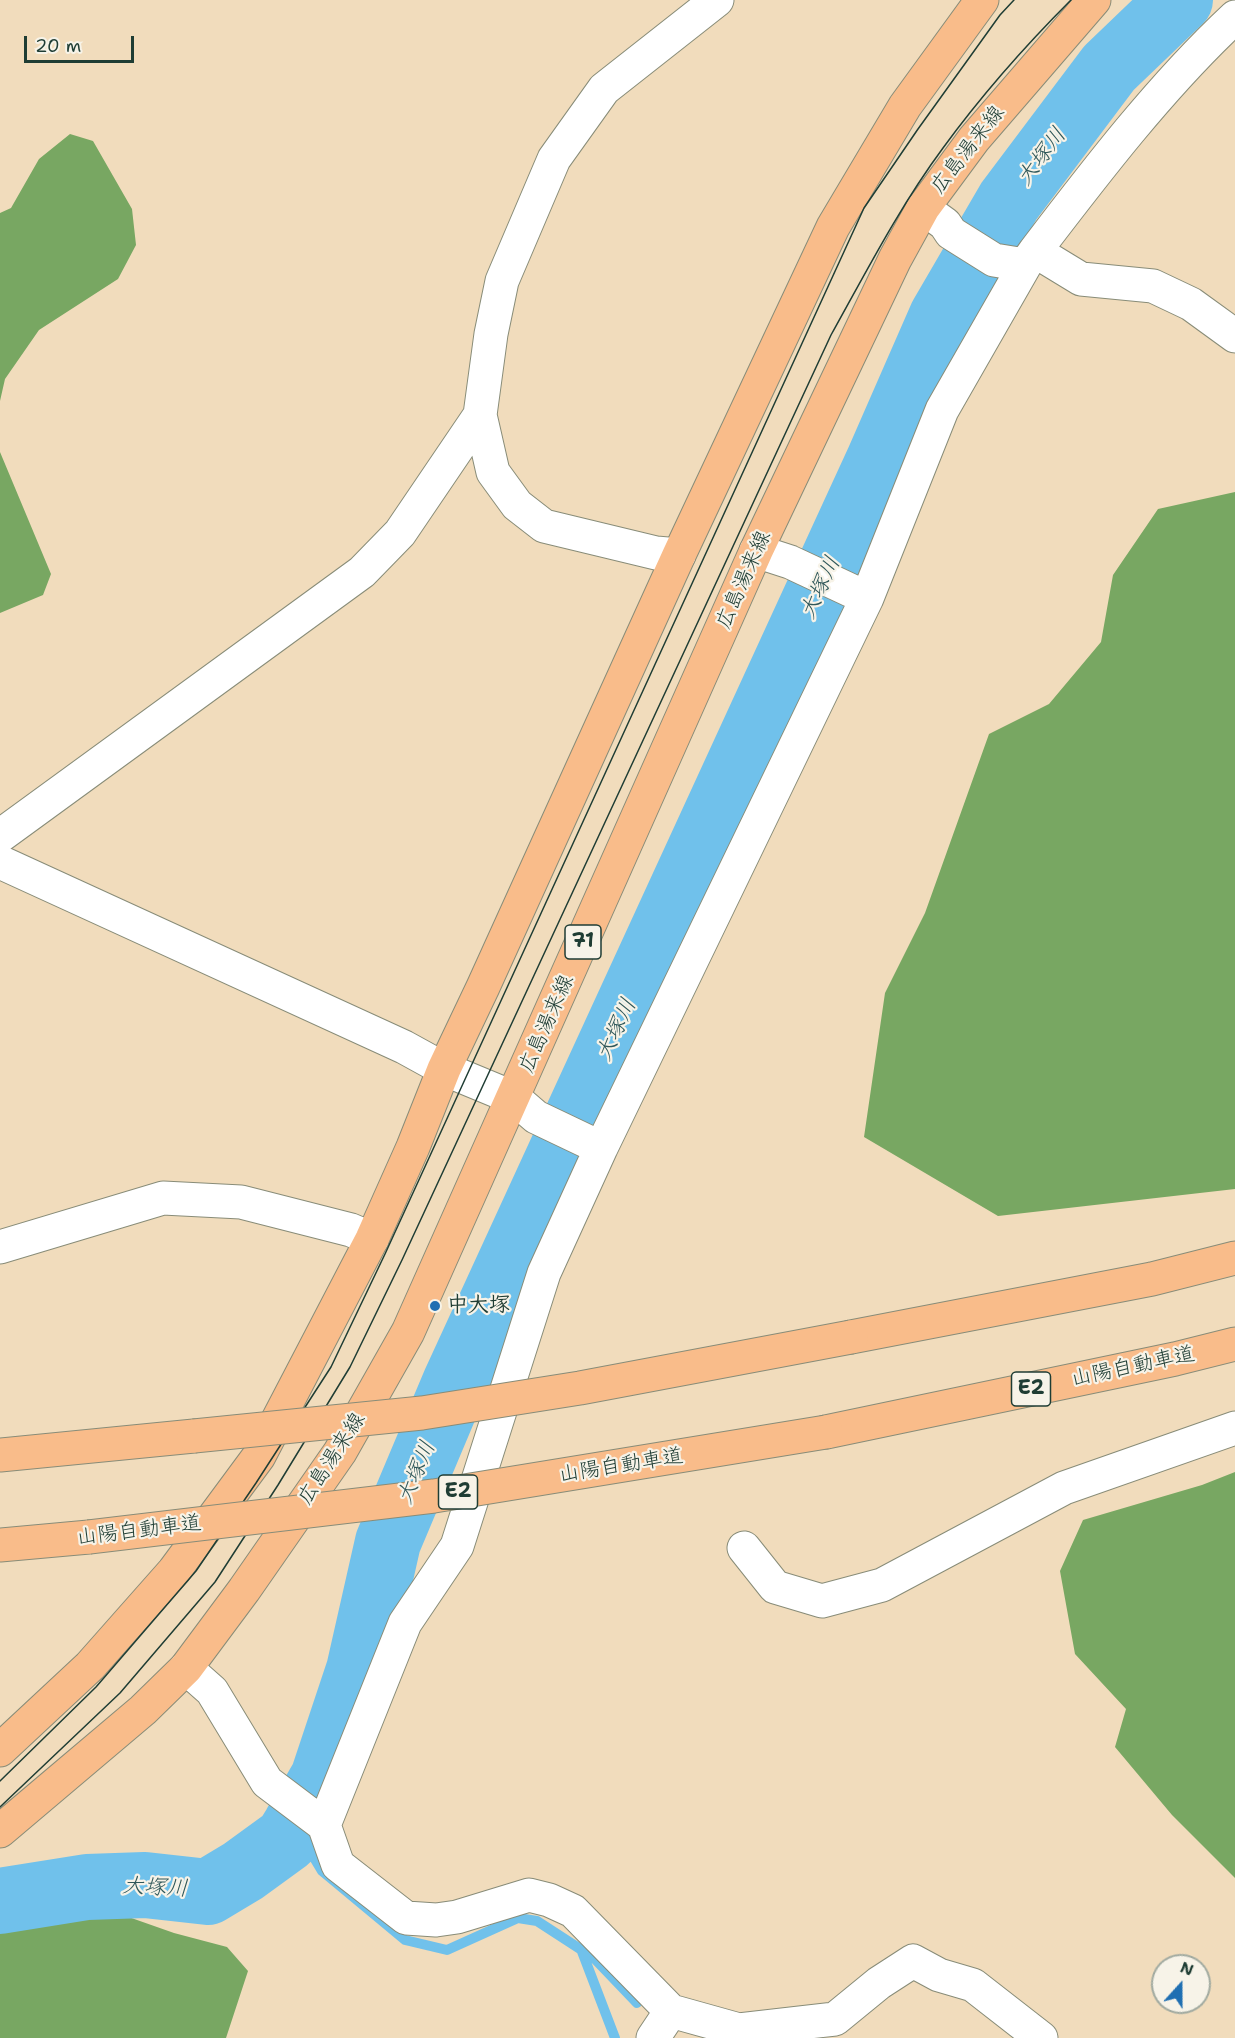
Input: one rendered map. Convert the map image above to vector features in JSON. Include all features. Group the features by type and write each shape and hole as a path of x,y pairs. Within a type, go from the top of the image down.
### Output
{"main road":[{"path":"0,1750 90,1666 174,1571 259,1456 372,1239 413,1147 444,1069 679,555 833,227 904,106 982,0"},
{"name":"広島湯来線","path":"0,1831 143,1710 186,1668 340,1452 408,1332 477,1173 525,1107 756,551 895,259 923,208 974,140 1094,0"},
{"path":"0,1455 422,1413 580,1388 1152,1279 1235,1258"},
{"name":"山陽自動車道","path":"0,1545 89,1538 434,1496 826,1432 1164,1362 1235,1344"}],"street":[{"path":"679,555 656,553 544,526 516,505 493,472 480,415 491,334 502,281 554,159 604,89 717,0"},
{"path":"323,1825 405,1623 457,1546 544,1273 592,1144 857,593 942,410 1018,258 1210,40 1235,17"},
{"path":"923,208 945,224 951,233 1018,258 1081,279 1153,286 1191,304 1235,336"},
{"path":"0,836 362,572 400,533 480,415"},
{"path":"756,551 797,565 857,593"},
{"path":"0,862 404,1047 444,1069 525,1107 592,1144"},
{"path":"0,1247 163,1198 241,1202 351,1230 372,1239"},
{"path":"744,1548 775,1587 822,1601 882,1585 1064,1488 1235,1428"},
{"path":"186,1668 212,1690 267,1782 323,1825 338,1865 406,1918 436,1920 457,1917 529,1895 549,1900 573,1911 671,2011 738,2030 835,2019 879,1983 913,1961 939,1975 973,1985 1041,2038"},
{"path":"653,2038 671,2011"}],"green space":[{"path":"70,134 93,141 132,209 136,245 118,279 39,330 5,379 0,401 0,213 11,208 39,159"},
{"path":"0,452 51,574 43,595 0,613"},
{"path":"1235,492 1235,1189 998,1216 864,1137 885,993 925,913 989,734 1049,704 1101,642 1113,575 1158,509"},
{"path":"1235,1472 1235,1878 1172,1815 1115,1747 1126,1709 1075,1654 1060,1571 1083,1520 1202,1485"},
{"path":"33,1912 120,1914 174,1933 227,1947 248,1971 226,2038 0,2038 0,1932"}],"waterway":[{"name":"大塚川","path":"0,1901 87,1887 145,1885 208,1892 243,1871 287,1839 323,1778 359,1670 388,1542 455,1383 879,460 942,316 1009,201 1109,68 1180,0"},
{"path":"295,1826 322,1871 405,1940 447,1950 518,1918 537,1921 594,1958 637,2003"},
{"path":"581,1949 615,2038"}],"tram line":[{"path":"0,1781 96,1687 196,1571 331,1367 385,1254 864,208 1000,15 1014,0"},
{"path":"0,1807 120,1693 215,1582 350,1367 402,1260 831,335 870,263 927,170 1004,71 1071,0"}],"place":[{"name":"中大塚","path":"435,1306"}]}
